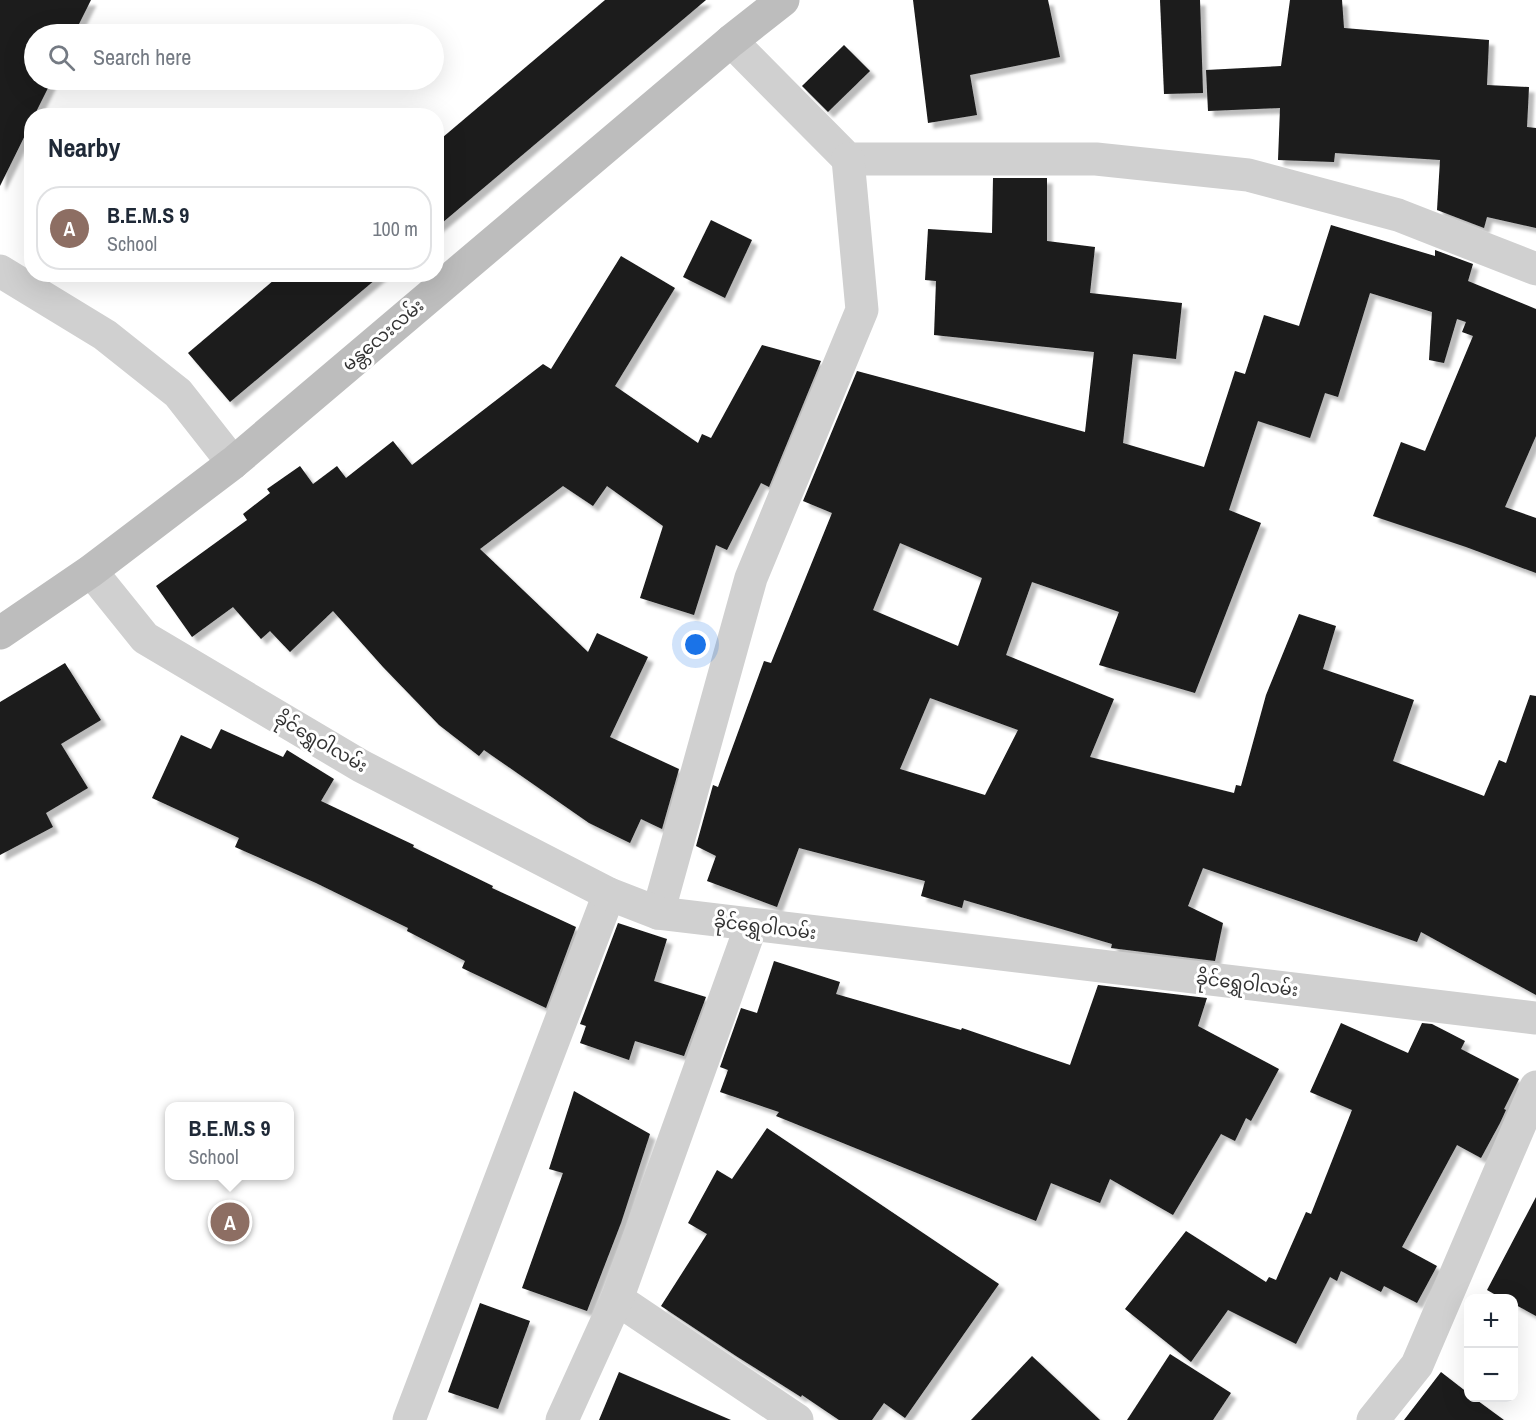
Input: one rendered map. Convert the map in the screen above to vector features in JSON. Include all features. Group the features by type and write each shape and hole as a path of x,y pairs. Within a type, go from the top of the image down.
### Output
{"main road":[{"name":"မန္တလေးလမ်း","path":"0,633 91,571 233,463 731,41 783,0"}],"street":[{"path":"658,913 751,578 862,310 848,159 731,41"},
{"path":"848,159 1096,159 1248,175 1398,215 1536,269"},
{"path":"0,271 105,335 178,393 233,463"},
{"name":"ခိုင်ရွှေဝါလမ်း","path":"91,571 145,638 362,766 609,894 658,913 751,926 1536,1018"},
{"path":"409,1420 609,894"},
{"path":"562,1420 617,1299 751,926"},
{"path":"1372,1420 1417,1365 1536,1087"},
{"path":"617,1299 797,1420"}],"building":[{"path":"0,0 91,0 79,24 24,24 24,90 47,90 38,108 24,108 24,137 0,186"},
{"path":"605,0 706,0 444,221 444,136"},
{"path":"913,0 1048,0 1060,57 970,75 977,115 928,123"},
{"path":"1160,0 1200,0 1203,93 1164,94"},
{"path":"1290,0 1342,0 1344,28 1489,40 1487,85 1529,87 1527,127 1536,128 1536,228 1487,217 1484,228 1437,210 1440,160 1335,153 1334,162 1278,160 1280,108 1208,111 1206,70 1281,66"},
{"path":"844,45 870,71 828,112 802,86"},
{"path":"993,178 1047,178 1047,241 1095,247 1090,293 1182,303 1176,359 1133,354 1123,443 1204,467 1235,371 1245,374 1264,315 1299,326 1331,225 1435,256 1435,250 1473,264 1468,281 1536,309 1536,436 1505,507 1536,518 1536,573 1373,516 1401,442 1425,451 1473,336 1462,332 1466,322 1457,319 1444,363 1429,360 1432,312 1370,293 1338,397 1325,393 1310,438 1258,421 1229,510 1261,523 1195,693 1099,665 1119,612 1032,582 1006,655 1114,699 1090,757 1234,793 1236,785 1241,786 1266,695 1299,614 1336,626 1323,669 1414,700 1393,761 1484,796 1499,760 1506,763 1530,695 1536,696 1536,995 1421,932 1417,942 1203,868 1188,906 1223,923 1215,961 1111,948 1112,944 964,900 962,908 921,896 925,881 799,848 777,907 707,881 716,856 696,846 713,785 718,787 764,661 771,663 832,513 803,501 857,371 1085,432 1094,352 934,335 936,281 925,280 928,229 992,233","holes":["900,543 982,578 958,646 873,610","930,698 1018,730 985,795 900,769"]},
{"path":"711,220 752,240 725,298 683,277"},
{"path":"621,256 675,288 615,386 698,443 702,434 711,438 762,345 821,361 769,487 761,483 727,550 716,545 694,615 640,598 663,526 607,486 593,506 563,486 480,549 588,652 597,633 648,657 610,737 679,769 662,829 641,819 630,843 589,823 484,750 479,756 439,725 333,611 290,652 270,631 261,639 233,607 192,637 156,586 247,520 243,514 270,493 267,489 300,466 313,484 337,466 346,478 393,441 412,465 543,364 551,369"},
{"path":"272,282 372,282 230,402 188,353"},
{"path":"65,663 101,720 61,744 88,788 46,813 53,827 0,855 0,702"},
{"path":"221,729 283,757 287,750 334,779 321,801 414,845 413,847 493,886 492,888 576,927 546,1008 462,968 465,961 407,931 408,928 235,847 239,838 152,798 181,735 211,749"},
{"path":"618,923 667,939 654,981 706,997 684,1056 635,1041 629,1060 580,1043 586,1026 580,1024"},
{"path":"774,961 840,982 836,994 961,1030 962,1028 1070,1065 1098,985 1207,998 1198,1026 1279,1069 1251,1121 1246,1118 1235,1141 1221,1134 1173,1215 1110,1179 1100,1203 1051,1183 1036,1221 776,1116 779,1112 720,1092 728,1070 720,1067 741,1008 757,1013"},
{"path":"1341,1023 1408,1053 1422,1023 1432,1024 1465,1041 1461,1049 1519,1079 1504,1109 1506,1110 1500,1123 1481,1158 1457,1145 1402,1247 1437,1266 1417,1303 1384,1286 1381,1292 1341,1271 1337,1281 1330,1277 1296,1344 1228,1310 1191,1362 1125,1309 1186,1231 1266,1282 1269,1277 1276,1280 1306,1212 1311,1214 1352,1110 1310,1092"},
{"path":"574,1091 650,1134 621,1223 587,1311 522,1288 563,1173 549,1169"},
{"path":"767,1128 999,1284 905,1418 884,1403 872,1420 839,1420 661,1306 707,1234 688,1223 717,1170 732,1179"},
{"path":"1536,1197 1536,1316 1518,1306 1518,1294 1494,1294 1487,1290"},
{"path":"480,1303 530,1321 498,1409 448,1392"},
{"path":"1170,1354 1231,1393 1213,1420 1127,1420"},
{"path":"1032,1356 1100,1420 971,1420"},
{"path":"619,1372 731,1420 599,1420"},
{"path":"1441,1372 1464,1390 1464,1402 1479,1402 1504,1420 1404,1420"}],"place":[{"name":"B.E.M.S 9","path":"230,1222"}]}
